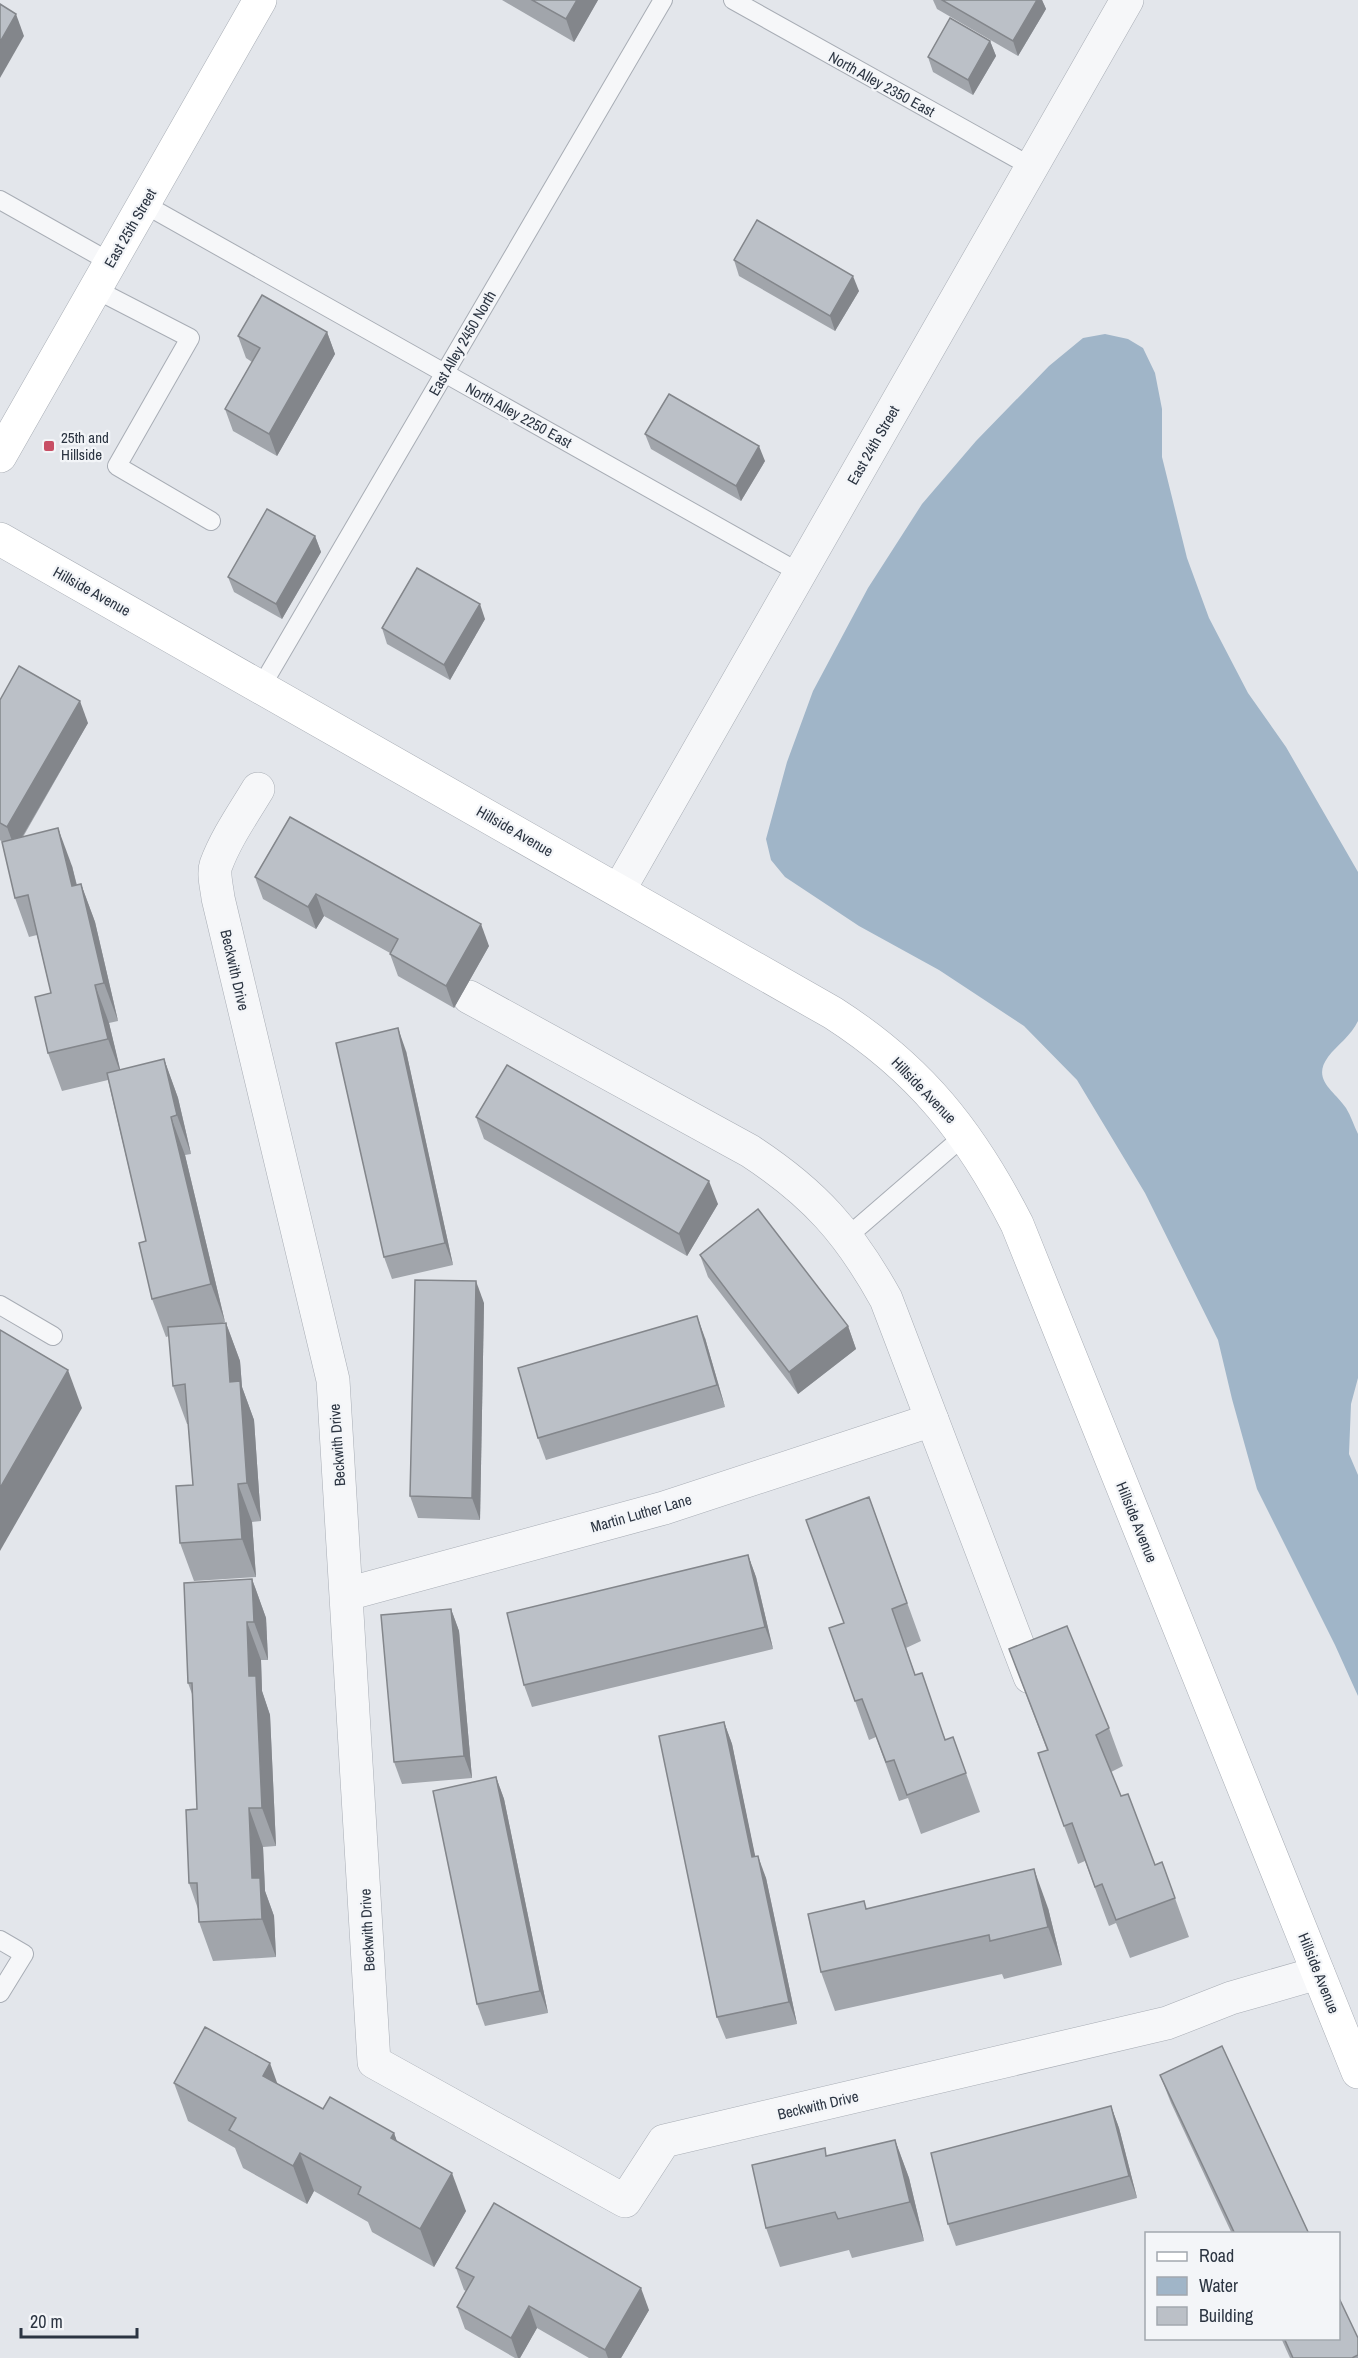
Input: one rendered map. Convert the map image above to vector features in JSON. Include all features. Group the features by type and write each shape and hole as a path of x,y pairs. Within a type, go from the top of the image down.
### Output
{"street":[{"name":"East 25th Street","path":"0,456 259,0"},
{"name":"East 24th Street","path":"619,890 1127,0"},
{"name":"Hillside Avenue","path":"0,539 849,1023 919,1081 965,1135 995,1181 1017,1224 1358,2072"},
{"name":"Beckwith Drive","path":"258,789 224,847 216,866 218,898 333,1380 374,2062 625,2201 664,2141 1167,2023 1232,1998 1318,1973"},
{"path":"469,996 750,1151 811,1196 847,1237 868,1266 885,1299 1030,1677"},
{"name":"Martin Luther Lane","path":"347,1594 664,1508 932,1420"}],"lane":[{"name":"East Alley 2450 North","path":"261,687 663,0"},
{"name":"North Alley 2350 East","path":"733,0 1032,167"},
{"path":"0,200 190,338 117,466 212,521"},
{"name":"North Alley 2250 East","path":"144,204 800,573"},
{"path":"847,1237 965,1135"},
{"path":"0,1305 53,1336"},
{"path":"0,1940 24,1954 0,1993"}],"water":[{"path":"1105,334 1128,339 1143,348 1155,373 1162,409 1162,457 1187,558 1209,618 1248,693 1286,747 1358,872 1358,1021 1328,1057 1322,1072 1326,1085 1346,1108 1358,1134 1358,1378 1351,1404 1349,1454 1358,1475 1358,1696 1257,1489 1218,1340 1145,1193 1077,1080 1024,1026 939,970 859,926 785,877 771,860 766,839 787,762 813,691 868,588 922,504 976,441 1049,366 1083,338"}],"building":[{"path":"532,0 577,0 566,19"},
{"path":"942,0 1037,0 1013,41"},
{"path":"0,4 16,14 0,42"},
{"path":"950,18 990,41 968,80 928,57"},
{"path":"757,220 853,276 830,316 734,260"},
{"path":"262,295 327,332 269,434 225,409 260,348 238,336"},
{"path":"669,394 759,446 736,486 645,434"},
{"path":"267,509 315,536 276,604 228,577"},
{"path":"417,568 480,604 444,665 382,628"},
{"path":"19,666 80,701 7,827 0,823 0,700"},
{"path":"290,817 481,924 446,986 390,954 398,939 316,894 308,907 255,877"},
{"path":"58,828 72,886 81,884 104,983 95,985 108,1039 48,1053 35,997 51,993 28,895 15,898 2,842"},
{"path":"398,1028 445,1243 384,1257 336,1043"},
{"path":"164,1059 177,1115 171,1117 211,1284 152,1299 139,1243 146,1241 107,1073"},
{"path":"507,1065 709,1181 679,1234 476,1117"},
{"path":"758,1209 848,1326 789,1372 700,1255"},
{"path":"415,1280 476,1281 472,1498 410,1496"},
{"path":"697,1316 717,1385 538,1438 518,1368"},
{"path":"226,1323 230,1382 240,1381 247,1483 238,1484 242,1539 180,1543 176,1486 193,1485 185,1384 173,1386 168,1327"},
{"path":"0,1330 68,1370 0,1488"},
{"path":"869,1497 907,1603 892,1609 915,1675 922,1673 945,1740 953,1737 966,1773 907,1795 894,1760 886,1762 862,1699 855,1701 829,1628 844,1623 806,1520"},
{"path":"748,1555 765,1627 524,1685 507,1613"},
{"path":"252,1579 254,1622 247,1622 249,1676 256,1676 262,1808 249,1808 252,1878 260,1878 262,1919 199,1922 197,1883 189,1883 186,1810 197,1809 192,1683 188,1683 184,1583"},
{"path":"451,1609 464,1756 394,1762 381,1615"},
{"path":"1067,1626 1109,1728 1096,1735 1121,1796 1128,1794 1155,1865 1162,1862 1175,1898 1116,1920 1102,1884 1095,1887 1072,1823 1064,1826 1038,1753 1048,1750 1009,1649"},
{"path":"724,1722 752,1857 758,1856 789,2002 717,2017 659,1736"},
{"path":"496,1777 540,1991 477,2004 433,1791"},
{"path":"1034,1869 1048,1927 990,1941 989,1935 821,1972 808,1914 864,1901 866,1909"},
{"path":"205,2027 270,2063 263,2076 323,2109 330,2097 394,2133 391,2138 452,2173 420,2229 358,2194 361,2187 300,2153 293,2166 229,2130 236,2118 174,2083"},
{"path":"1222,2046 1308,2232 1234,2232 1160,2075"},
{"path":"1111,2106 1129,2176 948,2224 931,2153"},
{"path":"895,2140 910,2202 838,2219 835,2212 766,2228 752,2165 825,2148 826,2156"},
{"path":"494,2203 641,2288 605,2350 529,2306 511,2338 457,2307 474,2277 456,2268"},
{"path":"1340,2300 1358,2338 1358,2355 1352,2358 1293,2358 1285,2340 1340,2340"}],"place":[{"name":"25th and Hillside","path":"49,446"}]}
